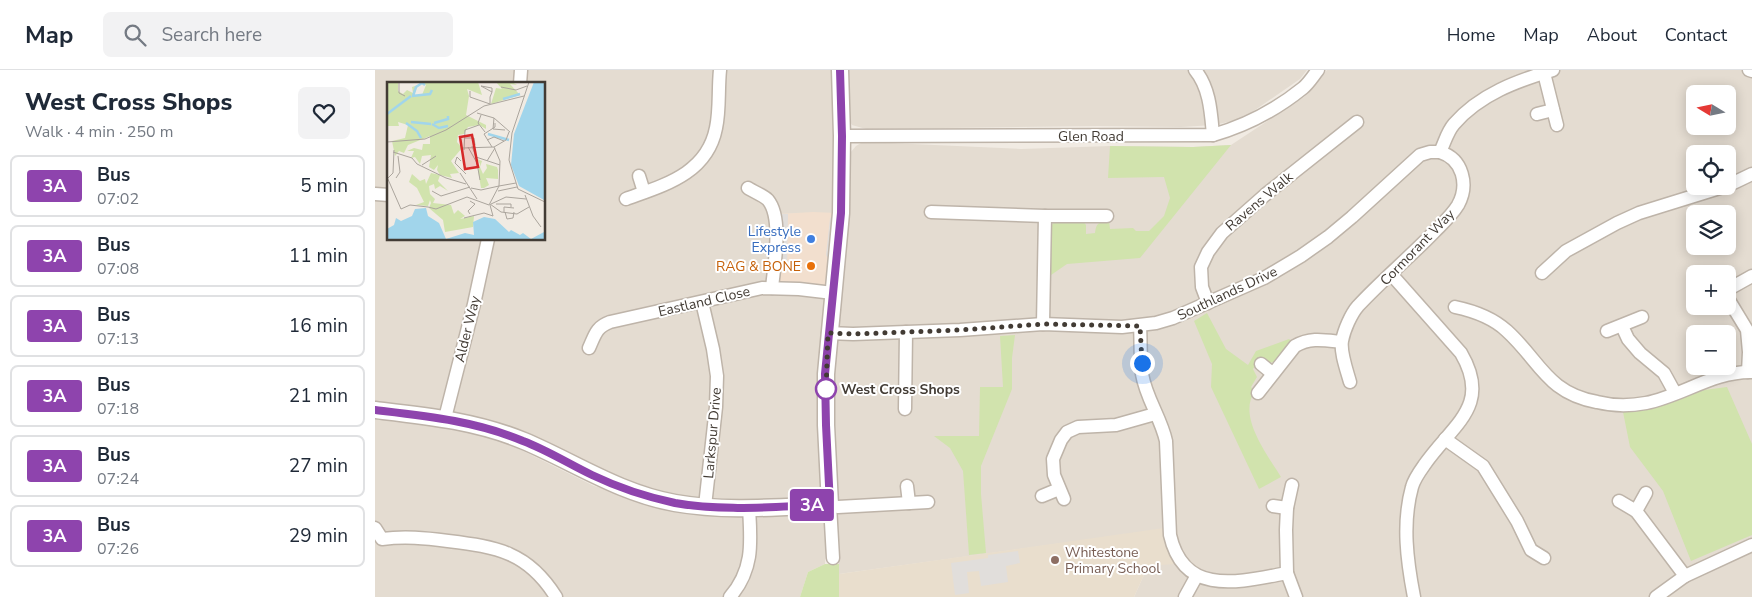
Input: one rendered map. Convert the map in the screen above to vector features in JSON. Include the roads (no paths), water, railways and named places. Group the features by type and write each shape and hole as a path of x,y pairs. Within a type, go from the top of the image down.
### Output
{"street":[{"path":"626,199 659,188 697,165 709,147 716,130 720,70"},
{"path":"833,558 825,374 841,213 842,136 840,70"},
{"path":"1195,70 1205,86 1211,108 1213,136"},
{"name":"Glen Road","path":"842,136 1213,136 1234,130 1269,111 1304,87 1318,70"},
{"path":"1440,152 1446,136 1454,124 1489,95 1507,86 1549,71 1553,110 1557,125"},
{"path":"1537,114 1553,110"},
{"name":"Ravens Walk","path":"1208,303 1202,287 1201,267 1208,252 1222,233 1265,195 1357,122"},
{"name":"Cormorant Way","path":"1341,342 1357,308 1457,206 1461,198 1464,176 1454,160 1440,152"},
{"name":"Southlands Drive","path":"828,333 906,332 1043,324 1140,326 1173,318 1264,278 1301,256 1346,222 1420,155 1440,152"},
{"path":"1736,182 1752,174"},
{"path":"639,176 644,192"},
{"path":"748,188 767,200 775,213 776,239 772,288"},
{"path":"1542,273 1566,251 1617,223 1639,213 1702,195"},
{"path":"931,212 1107,216"},
{"path":"1043,324 1045,216"},
{"name":"Alder Way","path":"445,418 488,240"},
{"path":"1391,274 1461,353 1472,378 1472,396 1468,410 1420,472 1412,486 1406,537 1414,597"},
{"path":"1736,285 1752,276"},
{"name":"Eastland Close","path":"589,348 597,331 602,325 610,322 762,288 799,289 833,293"},
{"name":"Larkspur Drive","path":"702,302 717,376 716,407 705,506"},
{"path":"1455,307 1482,315 1491,326 1513,337 1551,382 1566,392 1597,403 1622,406 1647,403 1718,377 1750,372 1747,330 1736,312"},
{"path":"1607,331 1643,317"},
{"path":"1140,326 1142,374 1166,441 1171,541 1180,561 1196,577 1208,582 1226,583 1287,574"},
{"path":"1621,326 1628,339 1640,353 1664,372 1675,393"},
{"path":"905,410 906,332"},
{"path":"1257,393 1295,346 1303,341 1314,339 1341,342 1351,365 1350,382"},
{"path":"1261,364 1273,373"},
{"path":"375,410 445,418 481,426 524,441 594,476 632,490 674,502 705,506 749,508 830,505 838,507 928,502"},
{"path":"1042,496 1061,494 1054,475 1053,459 1061,440 1067,432 1077,427 1116,425 1155,414"},
{"path":"1445,439 1483,466 1517,520 1531,550 1545,558"},
{"path":"1293,485 1287,508 1287,574 1296,597"},
{"path":"907,486 909,503"},
{"path":"1636,511 1646,493"},
{"path":"1619,500 1636,511 1685,576"},
{"path":"1273,506 1287,508"},
{"path":"729,597 738,588 746,571 751,553 749,508"},
{"path":"375,528 379,543 403,536 477,545 501,550 518,558 535,571 549,585 556,597"},
{"path":"1656,597 1685,576 1752,545"},
{"path":"1185,597 1196,577"}],"place":[{"name":"Lifestyle Express","path":"811,239"},
{"name":"RAG & BONE","path":"811,266"},
{"name":"West Cross Shops","path":"826,389"},
{"name":"Whitestone Primary School","path":"1055,560"}]}
